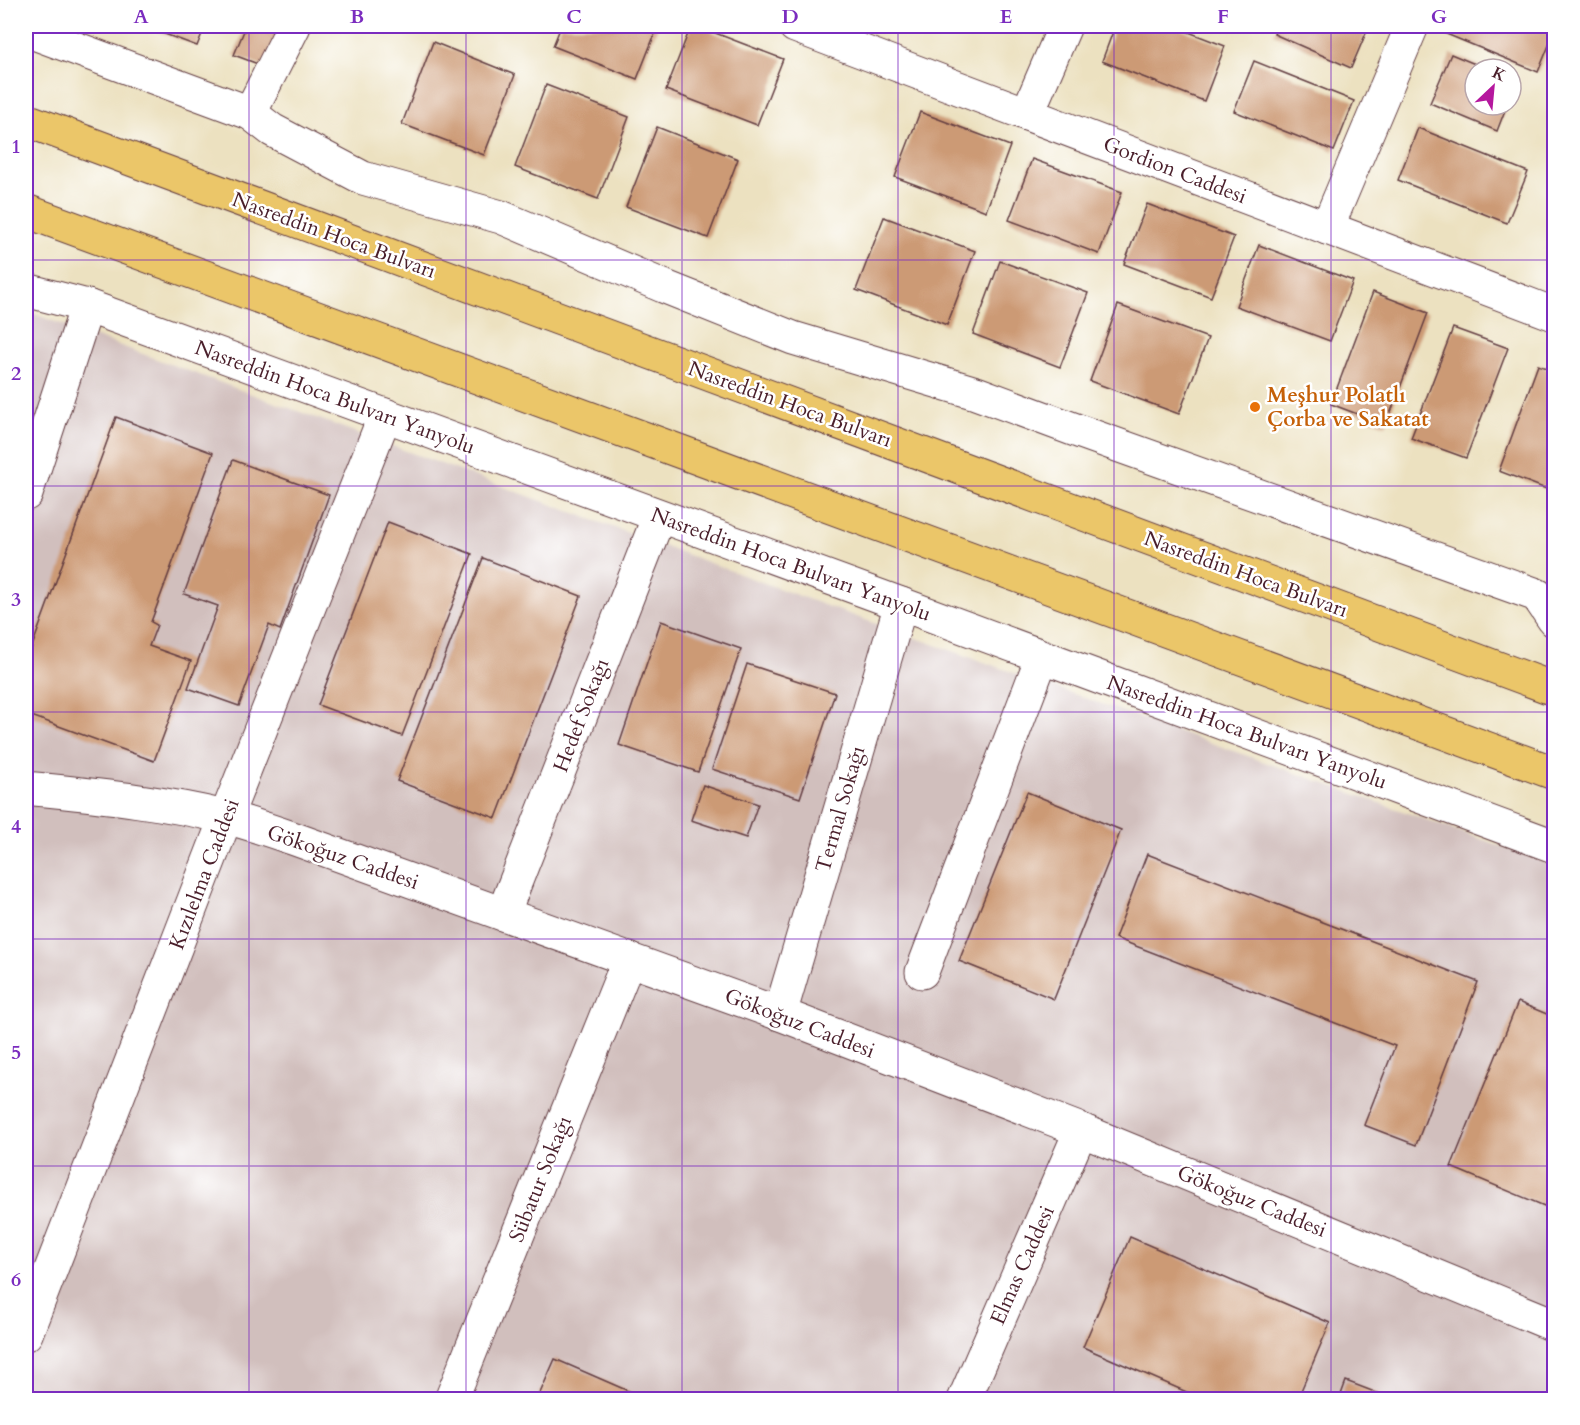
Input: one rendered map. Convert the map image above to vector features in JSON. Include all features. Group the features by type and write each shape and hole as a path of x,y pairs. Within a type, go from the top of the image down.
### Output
{"highway":[{"name":"Nasreddin Hoca Bulvarı","path":"26,120 1554,686"},
{"path":"26,211 1554,773"}],"street":[{"path":"250,113 294,26"},
{"name":"Gordion Caddesi","path":"795,26 1554,315"},
{"path":"1027,114 1065,26"},
{"path":"1327,228 1412,26"},
{"path":"26,30 250,113 272,130 363,178 501,217 793,338 975,393 1537,595 1554,620"},
{"name":"Nasreddin Hoca Bulvarı Yanyolu","path":"26,290 87,306 1554,846"},
{"path":"26,494 87,306"},
{"name":"Kızılelma Caddesi","path":"26,1334 226,817 385,415"},
{"name":"Hedef Sokağı","path":"503,914 659,516"},
{"name":"Termal Sokağı","path":"780,1014 901,604"},
{"path":"922,972 1042,657"},
{"name":"Gökoğuz Caddesi","path":"26,788 170,806 226,817 295,838 780,1014 1081,1130 1554,1325"},
{"name":"Sübatur Sokağı","path":"451,1400 629,959"},
{"name":"Elmas Caddesi","path":"963,1400 1081,1130"}],"shaded area":[{"path":"26,311 843,612 1554,865 1554,1399 26,1399"}],"building":[{"path":"156,26 205,26 197,46 154,30"},
{"path":"246,26 258,26 279,33 266,67 234,55"},
{"path":"561,26 658,26 637,79 553,46"},
{"path":"691,26 697,26 783,59 757,125 666,90"},
{"path":"1016,26 1036,26 1033,33"},
{"path":"1115,26 1173,26 1225,46 1204,101 1102,61"},
{"path":"1277,26 1369,26 1351,68 1274,34"},
{"path":"1447,26 1554,26 1554,33 1538,72 1523,66 1523,57 1502,57 1444,33"},
{"path":"433,42 515,75 484,155 402,124"},
{"path":"1451,54 1463,59 1463,117 1430,103"},
{"path":"1254,61 1354,101 1334,151 1234,111"},
{"path":"546,85 629,117 598,199 515,167"},
{"path":"920,112 1010,146 986,211 895,177"},
{"path":"1464,117 1502,117 1497,131"},
{"path":"657,127 738,159 708,238 626,207"},
{"path":"1418,128 1528,172 1507,223 1398,180"},
{"path":"1032,159 1122,192 1099,254 1009,220"},
{"path":"1147,204 1234,237 1211,297 1124,264"},
{"path":"884,217 975,251 947,325 856,290"},
{"path":"1259,245 1353,281 1330,341 1236,306"},
{"path":"1000,261 1088,293 1060,367 973,334"},
{"path":"1373,292 1428,313 1386,425 1331,404"},
{"path":"1118,305 1208,338 1179,414 1090,381"},
{"path":"1453,328 1508,348 1466,458 1411,438"},
{"path":"1538,365 1554,371 1554,492 1499,471"},
{"path":"116,417 213,453 151,622 157,625 149,646 191,661 154,761 26,714 26,663"},
{"path":"233,460 329,495 280,630 269,625 239,706 188,688 218,606 184,594"},
{"path":"388,522 472,554 402,736 318,705"},
{"path":"483,558 581,596 496,818 397,781"},
{"path":"661,621 741,649 698,772 619,745"},
{"path":"747,664 835,693 800,798 712,769"},
{"path":"703,785 758,804 746,838 691,820"},
{"path":"1027,792 1121,830 1054,999 959,961"},
{"path":"1147,854 1478,982 1416,1145 1364,1125 1395,1046 1115,938"},
{"path":"1518,1002 1554,1017 1554,1210 1451,1167"},
{"path":"1130,1237 1330,1323 1297,1400 1205,1400 1083,1347"},
{"path":"555,1359 649,1400 537,1400"},
{"path":"1346,1381 1393,1399 1339,1400"}],"place":[{"name":"Meşhur Polatlı Çorba ve Sakatat","path":"1255,407"}]}
